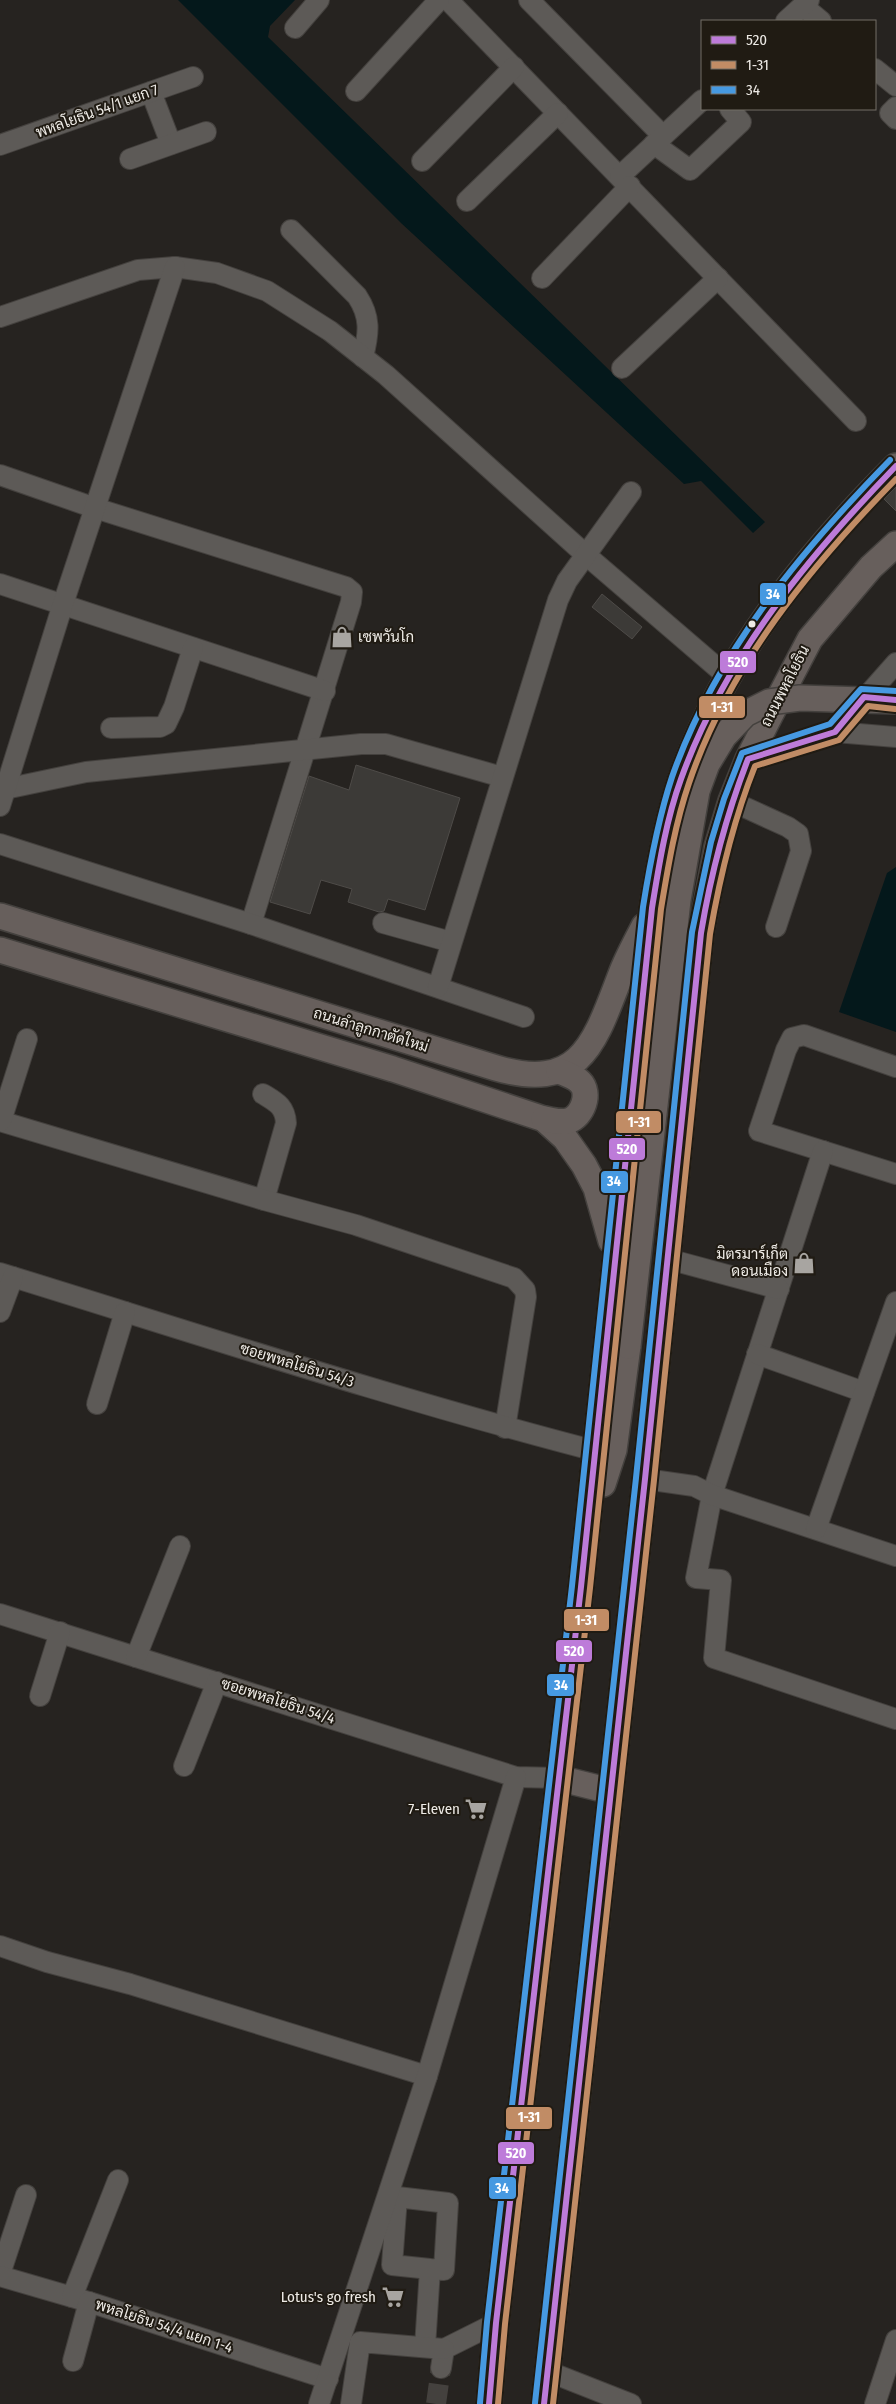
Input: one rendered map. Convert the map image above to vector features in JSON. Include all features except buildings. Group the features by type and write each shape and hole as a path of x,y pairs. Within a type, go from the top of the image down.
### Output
{"main road":[{"path":"489,2404 496,2323 596,1451 652,908 666,831 682,778 704,724 728,677 789,585 817,550 896,466"},
{"name":"ถนนพหลโยธิน","path":"544,2404 645,1479 702,933 717,847 731,801 748,759 810,639 871,567 896,544"},
{"path":"586,1537 614,1450 628,1346 678,900 697,792 707,764 724,736 745,714 769,702 800,698 896,701"},
{"name":"ถนนลำลูกกาตัดใหม่","path":"0,916 512,1073 538,1076 559,1071 582,1056 593,1042 622,972 652,908"},
{"name":"ถนนลำลูกกาตัดใหม่","path":"0,950 393,1069 544,1119 566,1138 584,1164 596,1188 615,1253"},
{"path":"544,1119 561,1122 570,1120 578,1115 584,1102 584,1090 581,1083 574,1077 559,1071"},
{"path":"558,1778 610,1791"}],"street":[{"path":"295,28 319,0"},
{"path":"356,91 438,0"},
{"path":"448,0 856,421"},
{"path":"529,0 659,140 690,170 741,122 731,110"},
{"path":"787,20 806,3 820,20"},
{"path":"422,161 514,68"},
{"path":"876,70 896,86"},
{"name":"พหลโยธิน 54/1 แยก 7","path":"0,145 193,77"},
{"path":"151,92 171,144"},
{"path":"542,278 659,140 701,101"},
{"path":"896,107 890,113 896,119"},
{"path":"468,201 558,113"},
{"path":"130,158 206,132"},
{"path":"291,230 357,296 364,306 369,320 369,333 364,358"},
{"path":"3,797 63,604 175,267"},
{"path":"0,317 138,270 175,267 217,273 268,292 330,331 364,358 586,555 728,677"},
{"path":"622,368 718,278"},
{"path":"0,475 95,508 346,587 352,592 351,602 325,691 251,924"},
{"path":"438,987 558,600 567,581 631,492"},
{"path":"0,584 325,691"},
{"path":"112,728 160,727 166,724 174,707 193,648"},
{"path":"835,732 896,663"},
{"path":"864,697 896,701"},
{"path":"748,759 835,732 896,737"},
{"path":"3,797 86,772 360,744 386,744 502,777"},
{"path":"731,801 788,827 798,834 801,851 776,927"},
{"path":"0,844 251,924 524,1017"},
{"path":"383,923 451,942"},
{"path":"896,1067 804,1035 792,1038 786,1050 759,1131 896,1174"},
{"path":"27,1039 0,1121 264,1200 356,1225 502,1272 520,1283 525,1290 526,1298 505,1428"},
{"path":"263,1094 280,1104 286,1112 286,1123 264,1200"},
{"path":"823,1151 712,1495 696,1578 721,1580 714,1658 896,1719"},
{"path":"668,1259 779,1289"},
{"path":"0,1312 7,1275"},
{"name":"ซอยพหลโยธิน 54/3","path":"7,1275 505,1428 596,1451"},
{"path":"816,1529 896,1302"},
{"path":"97,1404 125,1312"},
{"path":"757,1354 864,1392"},
{"path":"645,1479 694,1486 712,1495 896,1556"},
{"path":"136,1656 180,1546"},
{"name":"ซอยพหลโยธิน 54/4","path":"0,1614 516,1777 558,1778"},
{"path":"40,1696 60,1632"},
{"path":"184,1766 217,1682"},
{"path":"319,2404 427,2076 516,1777"},
{"path":"0,1946 47,1962 130,1984 427,2076"},
{"path":"73,2361 81,2299 118,2180"},
{"path":"0,2275 26,2195"},
{"path":"430,2270 437,2355"},
{"name":"พหลโยธิน 54/4 แยก 1-4","path":"0,2275 81,2299 328,2379"},
{"path":"351,2404 360,2342 437,2355 496,2323"},
{"path":"875,2404 895,2344"},
{"path":"547,2371 631,2404"}],"shaded area":[{"path":"178,0 295,0 270,26 268,37 765,522 753,533 701,481 684,484 401,223"},
{"path":"896,867 896,1032 839,1012 887,873"}],"tunnel":[{"path":"436,2404 441,2368"}],"transit line":[{"name":"34","path":"480,2403 487,2322 572,1586 643,907 655,841 672,777 690,732 736,647 763,607 793,568 824,531 890,460"},
{"name":"520","path":"489,2404 496,2323 581,1587 652,908 664,843 671,810 699,734 745,651 800,573 896,466"},
{"name":"1-31","path":"498,2404 505,2324 590,1588 661,909 672,846 684,798 706,740 726,698 749,658 803,583 864,512 896,479"},
{"name":"34","path":"535,2403 636,1478 692,932 711,842 724,799 742,753 830,724 861,689 896,691"},
{"name":"520","path":"544,2404 645,1479 701,933 709,889 726,823 748,759 835,732 864,697 896,700"},
{"name":"1-31","path":"553,2404 654,1480 710,934 718,891 734,828 755,766 839,740 868,706 895,709"}],"place":[{"name":"เซพวันโก","path":"342,637"},
{"name":"มิตรมาร์เก็ต ดอนเมือง","path":"804,1263"},
{"name":"7-Eleven","path":"476,1809"},
{"name":"Lotus's go fresh","path":"393,2297"}]}
